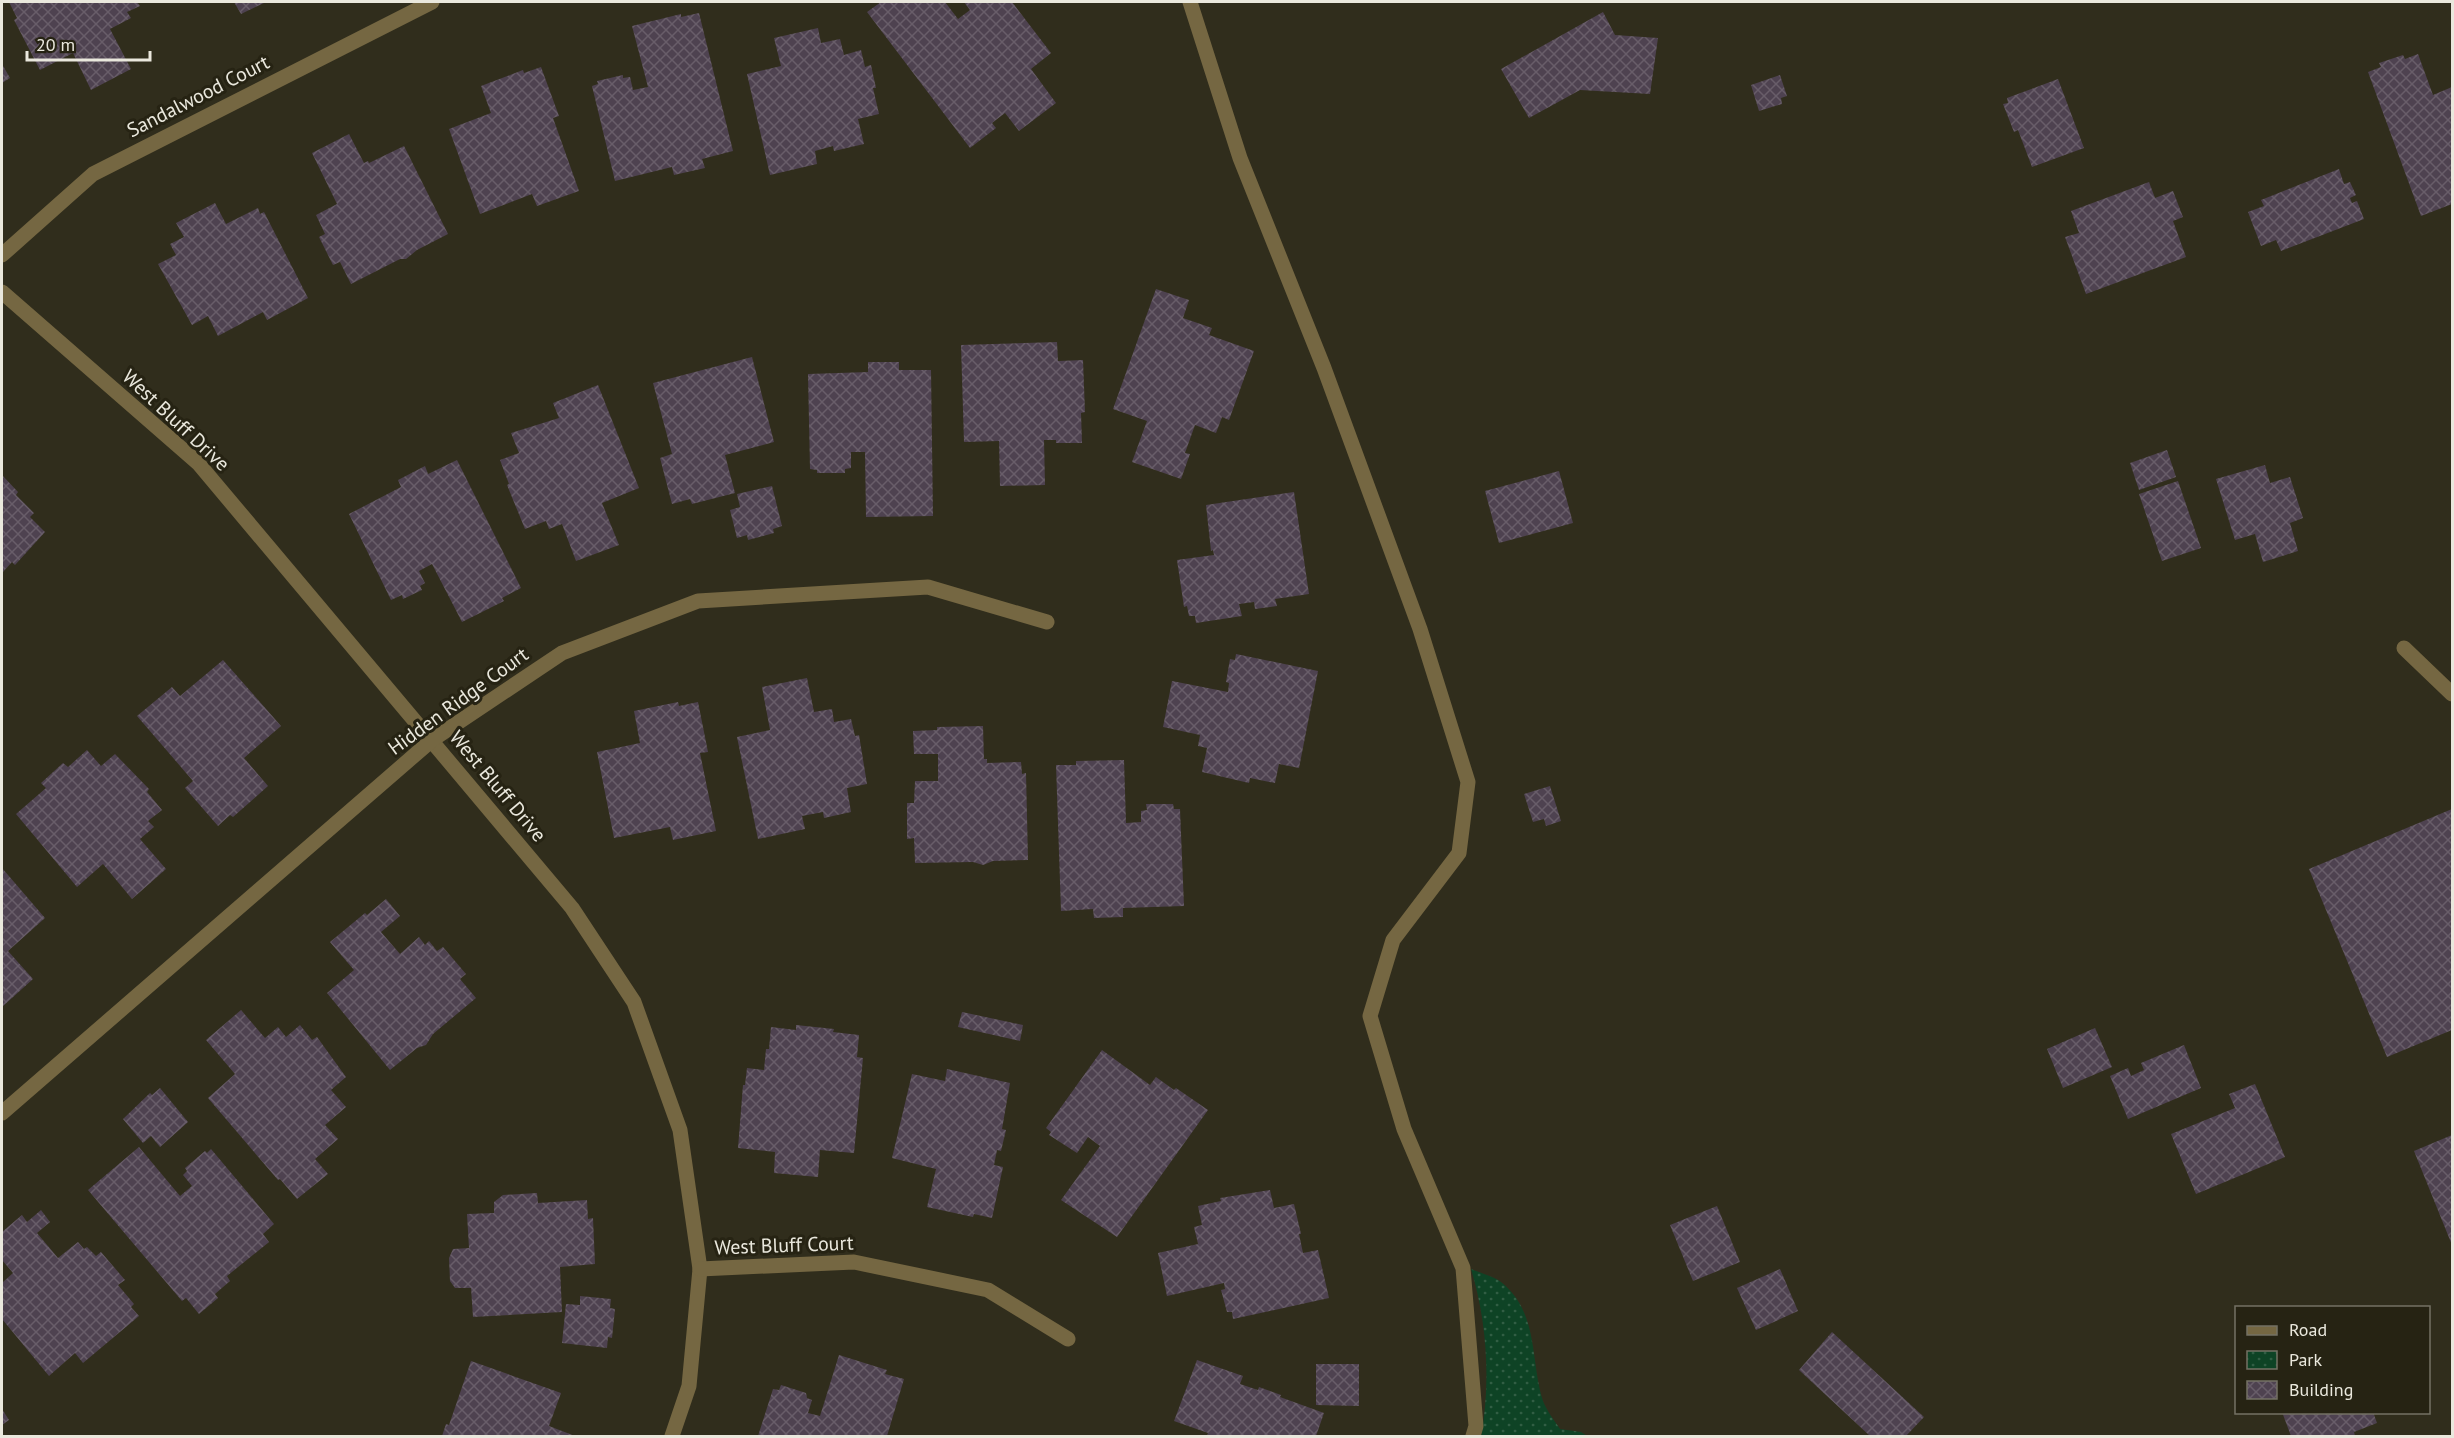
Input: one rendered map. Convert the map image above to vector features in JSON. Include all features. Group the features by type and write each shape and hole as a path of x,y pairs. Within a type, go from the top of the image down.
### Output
{"street":[{"name":"Sandalwood Court","path":"2,255 93,174 432,2"},
{"path":"1190,2 1240,158 1324,368 1420,629 1468,782 1459,853 1393,940 1370,1016 1404,1129 1463,1268 1476,1426 1473,1437"},
{"name":"West Bluff Drive","path":"2,292 198,463 572,908 634,1002 680,1130 700,1269 689,1386 672,1437"},
{"name":"Hidden Ridge Court","path":"2,1113 432,740 562,653 698,601 928,587 1047,622"},
{"path":"2404,648 2452,694"},
{"name":"West Bluff Court","path":"700,1269 854,1262 988,1290 1068,1339"}],"green space":[{"path":"1471,1269 1498,1280 1513,1294 1528,1322 1539,1385 1546,1408 1560,1429 1581,1432 1587,1436 1481,1436 1486,1395 1486,1352 1481,1310"}],"building":[{"path":"9,2 137,2 140,6 127,12 131,18 110,29 131,69 91,90 73,53 40,70 14,20 17,18"},
{"path":"234,2 266,2 241,14"},
{"path":"881,2 945,2 958,19 970,10 964,2 1012,2 1051,53 1031,69 1056,103 1019,131 1005,113 992,123 996,128 970,148 867,12"},
{"path":"1603,12 1615,35 1658,38 1650,94 1580,90 1529,118 1501,69"},
{"path":"699,13 733,151 702,159 705,168 674,175 672,167 615,181 592,86 598,84 597,81 623,75 623,78 630,77 633,90 648,87 632,26 681,14 681,17"},
{"path":"818,28 821,43 840,39 844,55 861,50 865,67 871,65 879,114 858,119 864,144 834,151 833,146 815,151 817,164 770,175 747,74 781,66 774,38"},
{"path":"2418,54 2433,95 2452,87 2452,204 2421,216 2368,72 2381,67 2379,63 2403,55 2405,59"},
{"path":"2,64 10,78 2,83"},
{"path":"541,67 559,116 553,118 579,191 537,206 532,194 480,214 449,129 491,113 481,86 523,70 524,73"},
{"path":"1780,75 1787,96 1781,98 1782,104 1759,111 1751,85"},
{"path":"2058,79 2084,148 2032,167 2018,130 2014,132 2003,104 2008,103 2007,98"},
{"path":"349,134 364,163 368,161 369,163 404,146 448,234 417,250 406,259 400,259 351,284 340,262 333,265 319,237 325,234 316,215 337,204 312,153"},
{"path":"2339,169 2344,184 2350,182 2356,195 2350,198 2352,203 2357,201 2364,219 2281,251 2276,240 2261,246 2248,212 2264,206 2261,200"},
{"path":"2149,182 2155,198 2173,191 2183,217 2173,221 2186,257 2086,294 2065,237 2079,233 2071,211"},
{"path":"215,203 226,224 258,208 260,214 264,212 308,298 267,320 263,312 218,336 208,316 192,325 158,264 176,255 170,244 184,237 176,223"},
{"path":"1156,289 1189,300 1183,318 1212,328 1209,335 1254,351 1229,420 1222,417 1216,433 1195,425 1185,453 1190,454 1181,479 1132,462 1147,421 1113,409"},
{"path":"1057,342 1058,361 1083,360 1085,412 1081,413 1082,443 1056,443 1056,440 1044,440 1045,485 1000,486 999,441 964,442 961,345"},
{"path":"752,357 774,442 725,455 735,493 692,504 690,499 672,504 660,458 672,454 653,383"},
{"path":"868,362 899,362 899,370 931,370 933,516 866,517 865,452 851,452 851,468 845,469 845,473 817,473 817,470 810,469 808,374 868,372"},
{"path":"598,385 639,488 602,503 619,545 576,561 562,524 549,529 546,521 525,529 507,485 509,484 500,460 519,453 511,433 559,418 553,403"},
{"path":"2167,450 2176,477 2139,490 2130,463"},
{"path":"457,460 521,588 502,598 504,601 462,622 432,564 419,571 425,583 420,586 422,590 403,599 402,595 391,600 349,514 401,487 398,480 425,466 428,474"},
{"path":"2265,465 2270,483 2290,477 2303,518 2290,523 2298,551 2263,562 2255,534 2235,540 2216,479"},
{"path":"1559,471 1573,523 1499,543 1485,491"},
{"path":"2,475 18,492 16,495 34,513 30,517 45,532 15,565 12,562 2,573"},
{"path":"2178,481 2201,548 2162,561 2139,494"},
{"path":"772,486 782,526 773,529 774,533 748,540 747,535 737,538 730,510 740,507 737,494"},
{"path":"1294,492 1309,594 1275,599 1277,606 1255,609 1254,602 1239,604 1242,616 1196,623 1195,616 1189,616 1187,606 1184,607 1177,560 1214,555 1213,550 1211,551 1206,505"},
{"path":"1236,654 1318,671 1299,768 1279,764 1275,783 1250,778 1249,783 1202,772 1207,748 1198,746 1200,735 1163,727 1172,681 1228,692 1229,683 1226,682 1230,659 1235,660"},
{"path":"223,660 281,726 244,758 268,786 233,817 230,815 218,826 185,788 193,781 137,716 172,687 180,696"},
{"path":"807,678 814,712 832,709 834,722 851,719 855,736 859,735 867,784 847,788 851,812 824,818 823,812 802,816 805,829 758,839 737,737 770,730 762,687"},
{"path":"678,702 679,706 698,702 708,752 700,753 716,831 673,840 670,827 614,838 597,752 640,743 634,711"},
{"path":"983,726 984,759 987,759 987,763 1021,762 1022,774 1026,773 1028,860 993,861 983,865 973,862 915,863 914,838 907,839 907,803 914,803 915,781 938,781 938,754 914,754 913,731 937,730 937,727"},
{"path":"87,750 101,766 115,754 149,789 147,792 162,810 148,821 154,827 140,839 166,869 132,899 103,864 77,887 16,814 46,788 41,783 63,763 68,767"},
{"path":"1124,760 1126,823 1141,822 1141,811 1147,810 1146,804 1173,804 1174,809 1180,809 1184,906 1123,908 1123,917 1094,918 1093,909 1061,911 1056,765 1076,765 1076,761"},
{"path":"1550,786 1561,821 1546,826 1544,819 1533,822 1524,794"},
{"path":"2452,809 2452,1030 2387,1057 2309,869"},
{"path":"2,868 45,918 8,951 33,979 2,1007"},
{"path":"386,899 400,916 381,932 400,954 419,937 425,945 429,941 437,951 443,947 466,974 460,979 476,998 433,1034 426,1045 417,1048 390,1070 327,993 354,970 330,942"},
{"path":"241,1010 265,1038 278,1027 286,1037 300,1025 312,1040 317,1037 346,1077 331,1090 346,1107 325,1125 338,1139 315,1159 328,1174 297,1199 208,1098 235,1074 206,1040"},
{"path":"962,1012 1023,1025 1020,1041 958,1027"},
{"path":"796,1025 834,1029 833,1032 859,1035 857,1057 863,1058 854,1153 820,1150 818,1177 774,1173 775,1152 738,1148 743,1085 745,1085 747,1068 764,1070 771,1027 796,1030"},
{"path":"2095,1028 2112,1067 2063,1088 2047,1049"},
{"path":"2184,1045 2201,1088 2128,1119 2110,1076 2128,1068 2131,1076 2144,1070 2141,1063"},
{"path":"1102,1050 1150,1085 1156,1077 1208,1110 1117,1237 1061,1200 1100,1146 1088,1137 1077,1153 1049,1135 1051,1132 1046,1128"},
{"path":"947,1069 1010,1083 1002,1129 1006,1130 1001,1151 997,1150 994,1165 1003,1167 992,1218 974,1214 973,1217 927,1207 936,1169 892,1158 912,1074 945,1081"},
{"path":"2255,1084 2285,1157 2196,1194 2171,1134 2235,1108 2229,1094"},
{"path":"160,1088 188,1122 160,1147 151,1136 143,1143 123,1119 150,1093 152,1095"},
{"path":"2452,1135 2452,1245 2414,1151"},
{"path":"139,1147 180,1196 192,1186 183,1175 187,1171 185,1168 205,1151 207,1153 211,1149 274,1224 263,1234 269,1242 227,1276 230,1281 215,1294 218,1298 199,1314 186,1298 182,1301 88,1190"},
{"path":"1270,1190 1274,1208 1294,1204 1303,1253 1318,1250 1329,1298 1233,1319 1232,1312 1227,1312 1221,1290 1225,1289 1224,1283 1167,1296 1158,1253 1198,1244 1194,1227 1202,1225 1198,1206 1221,1201 1220,1198"},
{"path":"537,1193 538,1203 587,1200 588,1219 593,1218 595,1264 560,1267 562,1312 473,1317 471,1288 455,1288 450,1281 449,1258 453,1249 469,1248 467,1214 494,1213 494,1202 503,1195"},
{"path":"1717,1206 1740,1262 1693,1281 1670,1225"},
{"path":"41,1210 50,1222 37,1233 58,1258 78,1242 84,1249 87,1247 96,1256 101,1252 125,1280 118,1285 134,1304 131,1307 139,1316 83,1363 75,1353 49,1376 2,1319 2,1283 13,1273 2,1260 2,1232 22,1215 27,1222"},
{"path":"1780,1269 1798,1311 1756,1330 1737,1288"},
{"path":"580,1296 611,1299 610,1308 615,1309 612,1338 608,1337 607,1348 562,1343 566,1304 580,1305"},
{"path":"1832,1332 1924,1417 1906,1436 1870,1436 1799,1370"},
{"path":"839,1355 887,1370 885,1374 904,1379 887,1436 758,1436 773,1389 779,1390 781,1385 806,1393 807,1398 812,1400 808,1413 820,1416"},
{"path":"1197,1360 1243,1376 1240,1384 1258,1390 1259,1387 1324,1413 1316,1436 1207,1436 1208,1433 1174,1421"},
{"path":"471,1361 561,1393 549,1426 575,1436 442,1436 446,1424 449,1425"},
{"path":"1316,1364 1359,1364 1359,1406 1316,1405"},
{"path":"2,1409 9,1420 2,1425"},
{"path":"2283,1414 2374,1414 2377,1423 2354,1432 2355,1436 2291,1436"}]}
